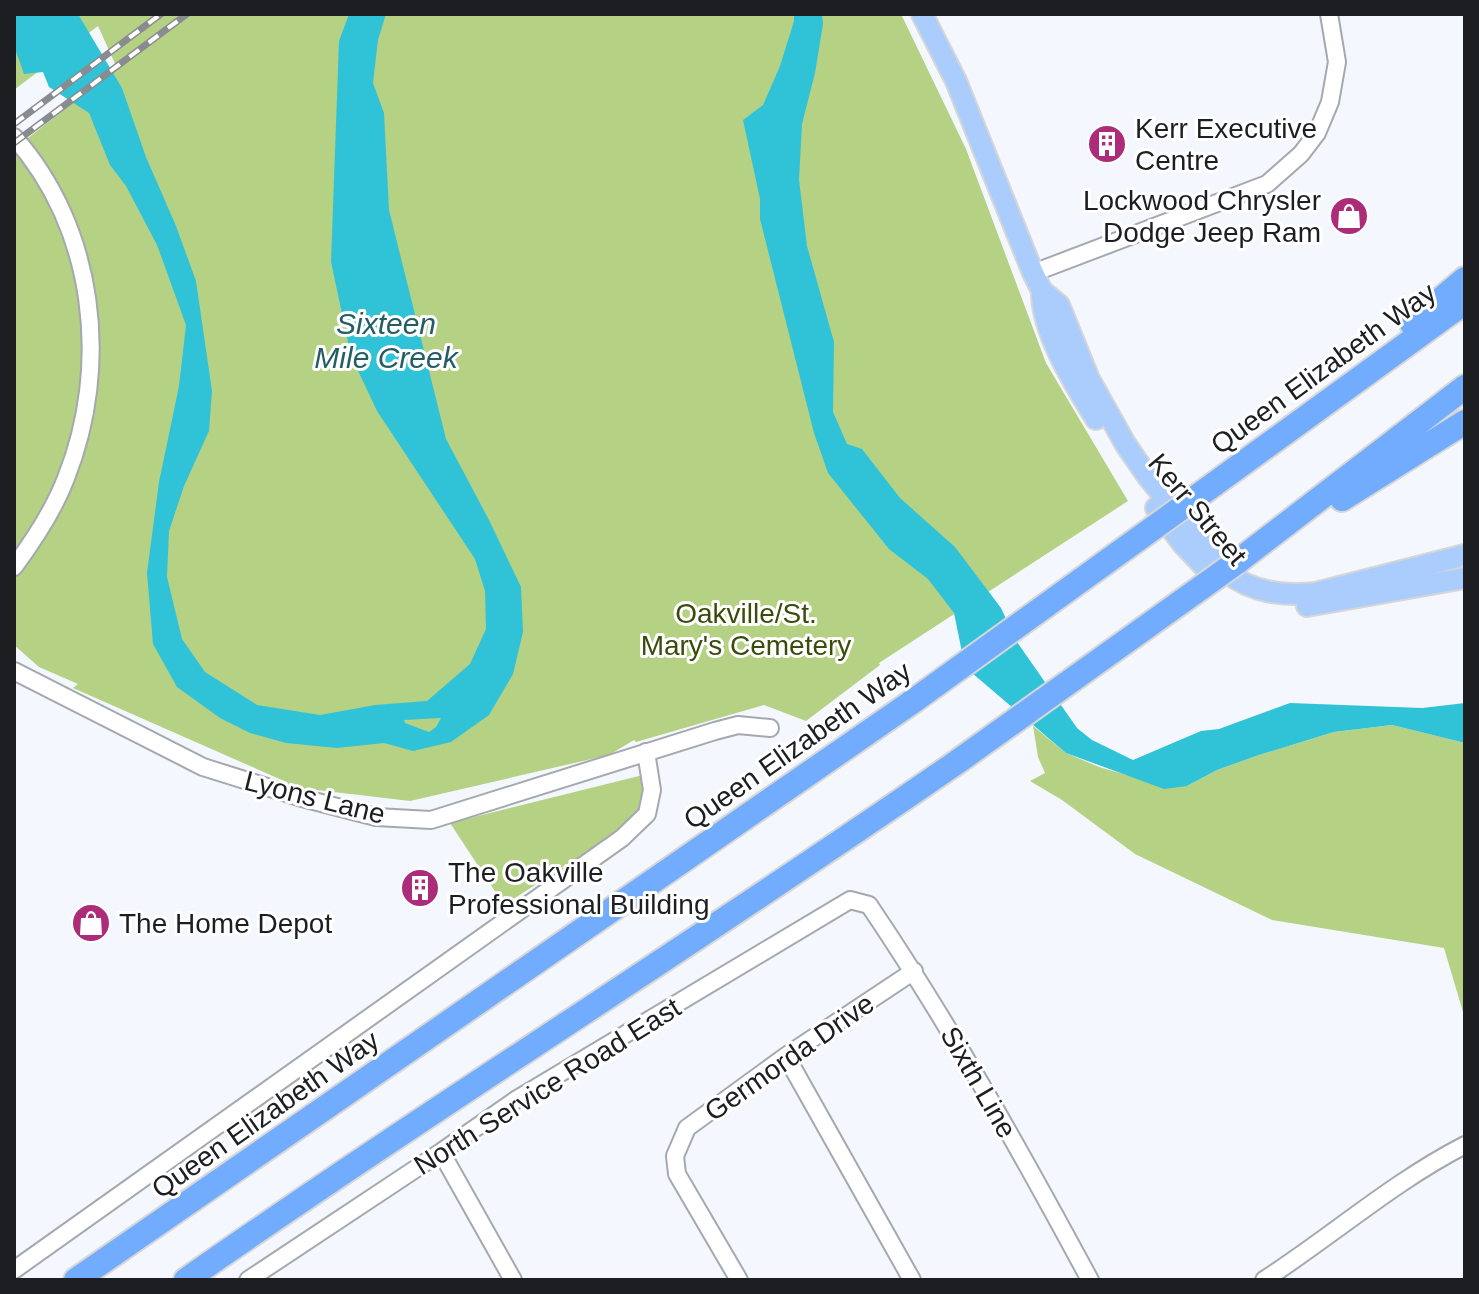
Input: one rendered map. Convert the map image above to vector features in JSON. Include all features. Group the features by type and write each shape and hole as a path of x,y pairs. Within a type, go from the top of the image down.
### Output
{"highway":[{"path":"1296,424 1465,279"},
{"name":"Queen Elizabeth Way","path":"76,1280 912,702 1465,302"},
{"path":"186,1280 308,1195 843,841 960,760 1237,562 1465,387"},
{"path":"1237,562 1465,422"}],"main road":[{"name":"Kerr Street","path":"922,14 956,81 1038,282 1042,306 1073,383 1139,486 1210,574 1234,594 1278,606 1308,606 1465,578"},
{"name":"Kerr Street","path":"1038,282 1059,305 1089,379 1126,445 1194,534 1225,571 1239,582 1265,592 1291,595 1316,593 1465,555"}],"street":[{"path":"1038,282 1267,184 1301,154 1317,133 1330,102 1337,62 1329,14"},
{"path":"14,137 44,174 67,219 84,280 91,348 88,393 67,477 48,516 14,567"},
{"name":"Lyons Lane","path":"14,671 203,767 376,817 431,820 738,725 770,728"},
{"path":"14,1270 622,838 647,814 652,790 646,752"},
{"name":"Sixth Line","path":"850,900 869,905 914,971 1039,1185 1090,1280"},
{"name":"North Service Road East","path":"248,1280 517,1099 850,900"},
{"name":"Germorda Drive","path":"739,1280 677,1174 675,1156 687,1128 786,1056 914,971"},
{"path":"786,1056 912,1280"},
{"path":"1264,1280 1309,1251 1395,1186 1465,1145"},
{"path":"441,1152 513,1280"}],"green space":[{"name":"Oakville/St. Mary's Cemetery","path":"14,14 179,14 183,21 192,14 901,14 966,149 1046,363 1128,501 879,663 806,721 764,705 636,742 634,740 609,755 410,801 300,788 73,688 78,684 39,667 14,645 14,149 117,68 98,26 14,90"},
{"path":"1392,725 1465,743 1463,1012 1444,948 1272,920 1135,854 1062,800 1030,781 1045,773 1038,757 1033,726 1066,753 1099,767 1187,786 1217,770 1334,732"},
{"path":"643,775 647,797 634,821 504,905 450,823"}],"water":[{"name":"Sixteen Mile Creek","path":"14,14 78,14 122,88 196,281 212,391 209,431 184,486 169,531 167,577 182,639 205,672 257,705 320,715 375,705 427,701 470,664 486,629 485,591 475,559 377,411 351,356 331,262 339,41 349,14 386,14 378,40 373,83 384,113 389,210 446,439 521,587 523,632 513,674 489,715 451,742 413,751 384,743 337,748 286,743 250,733 220,718 177,687 153,644 147,573 159,482 179,386 186,325 157,245 126,186 110,165 89,113 49,87 43,72 24,74 14,46","holes":["441,718 429,732 404,720"]},
{"path":"794,14 822,14 823,24 802,124 799,180 807,246 834,342 833,412 847,444 862,449 900,498 955,547 1001,608 1017,642 1077,728 1092,740 1133,760 1201,731 1219,729 1290,703 1422,708 1465,703 1465,743 1392,725 1334,732 1217,770 1187,786 1164,789 1066,753 965,667 954,613 928,579 889,549 828,473 814,433 760,219 760,199 743,120 763,105 780,66"}],"railway":[{"path":"14,124 161,14"},
{"path":"14,143 187,14"}],"place":[{"name":"Kerr Executive Centre","path":"1107,144"},
{"name":"Lockwood Chrysler Dodge Jeep Ram","path":"1349,216"},
{"name":"The Oakville Professional Building","path":"420,888"},
{"name":"The Home Depot","path":"91,923"}]}
